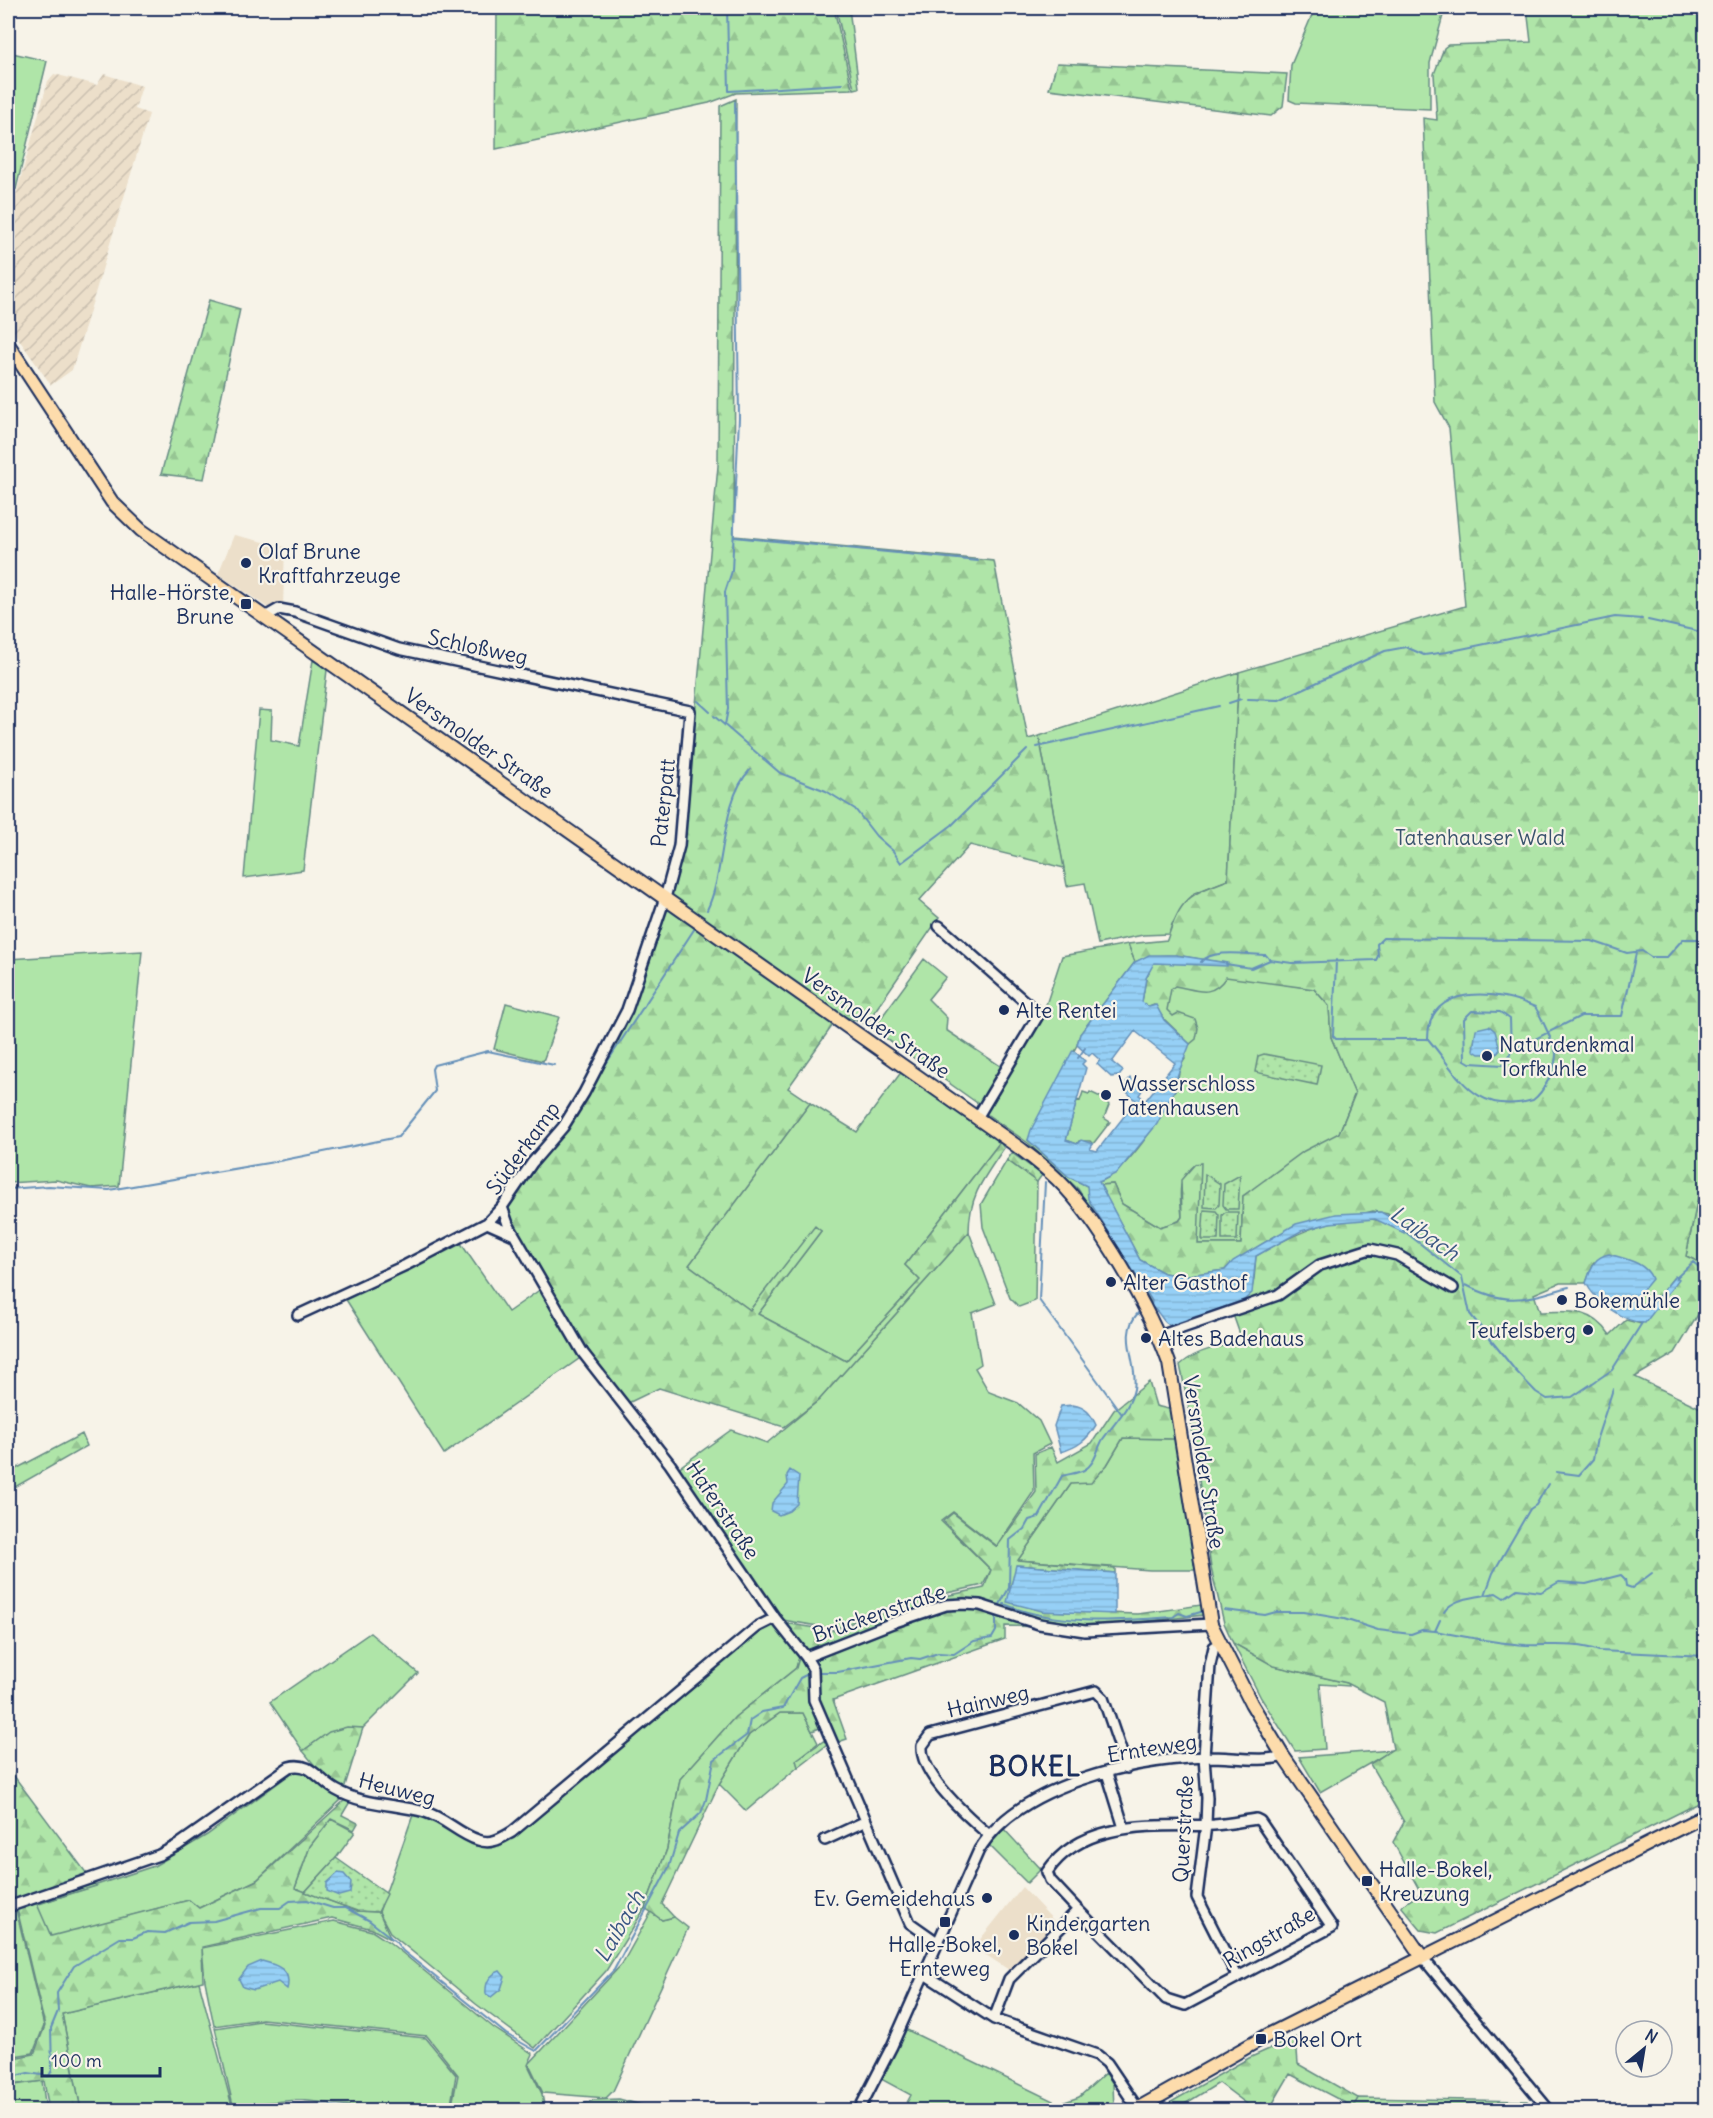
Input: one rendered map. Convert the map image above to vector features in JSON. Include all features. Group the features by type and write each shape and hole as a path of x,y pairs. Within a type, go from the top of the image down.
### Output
{"main road":[{"name":"Versmolder Straße","path":"8,345 112,502 125,516 976,1118 1040,1164 1074,1197 1126,1276 1159,1336 1174,1386 1211,1624 1220,1644 1251,1703 1283,1756 1422,1958"},
{"path":"1137,2110 1268,2034 1706,1815"}],"street":[{"name":"Schloßweg","path":"265,617 279,609 295,612 399,649 690,711"},
{"name":"Paterpatt","path":"665,898 679,846 690,711"},
{"name":"Süderkamp","path":"298,1314 406,1265 487,1223 502,1207 532,1163 563,1127 602,1061 627,1010 665,898"},
{"path":"939,926 1039,1014 976,1118"},
{"name":"Haferstraße","path":"502,1207 514,1235 583,1353 670,1464 776,1618 806,1657 813,1672 814,1700 910,1923 937,1942"},
{"path":"487,1223 514,1235"},
{"path":"1159,1336 1278,1295 1320,1265 1370,1249 1397,1255 1453,1288"},
{"name":"Brückenstraße","path":"806,1657 895,1622 946,1605 964,1604 998,1611 1039,1624 1085,1632 1211,1624"},
{"name":"Heuweg","path":"8,1907 159,1855 178,1845 289,1767 300,1764 307,1766 334,1789 355,1798 426,1812 449,1821 478,1840 496,1842 512,1832 757,1627 776,1618"},
{"name":"Querstraße","path":"1220,1644 1214,1647 1212,1653 1204,1757 1206,1825 1197,1897 1236,1976"},
{"name":"Hainweg","path":"988,1835 963,1813 938,1783 923,1757 922,1746 930,1735 1096,1691 1103,1698 1127,1768"},
{"name":"Ernteweg","path":"859,2110 892,2046 937,1942 988,1835 1023,1806 1065,1784 1127,1768 1204,1757 1283,1756"},
{"path":"1107,1773 1124,1828"},
{"path":"825,1840 866,1821"},
{"name":"Ringstraße","path":"1260,1821 1332,1927 1185,2005 1172,2003 1078,1910 1050,1880 1047,1872 1058,1858 1077,1846 1124,1828 1260,1821"},
{"path":"994,2019 1009,1979 1078,1910"},
{"path":"1422,1958 1549,2110"},
{"path":"923,1973 994,2019 1096,2055 1107,2062 1137,2110"}],"shaded area":[{"path":"54,74 97,85 104,74 142,86 135,109 149,114 72,370 51,385 8,324 8,223 48,81"},
{"path":"234,535 285,547 283,606 270,609 218,574"},
{"name":"Kindergarten Bokel","path":"1022,1887 1056,1923 1012,1972 974,1947"}],"green space":[{"path":"497,8 834,8 852,89 736,93 709,103 496,149"},
{"path":"836,8 849,8 859,88 854,89"},
{"path":"1315,8 1445,8 1430,63 1430,109 1296,103 1289,100 1291,65"},
{"name":"Tatenhauser Wald","path":"1527,8 1705,8 1706,1199 1698,1197 1686,1256 1705,1265 1705,1303 1675,1353 1635,1377 1705,1410 1705,1800 1437,1933 1421,1930 1401,1906 1421,1893 1393,1842 1404,1822 1370,1764 1393,1749 1384,1702 1347,1683 1274,1666 1233,1643 1224,1623 1211,1568 1190,1414 1180,1365 1202,1352 1243,1343 1230,1306 1239,1302 1250,1292 1254,1281 1256,1256 1306,1231 1344,1220 1363,1218 1381,1221 1397,1229 1388,1214 1373,1211 1277,1235 1234,1261 1225,1270 1182,1276 1164,1273 1140,1260 1100,1185 1113,1184 1122,1204 1160,1227 1179,1221 1182,1217 1181,1180 1195,1164 1201,1163 1198,1244 1241,1244 1243,1196 1304,1151 1339,1133 1355,1094 1331,1037 1329,1006 1314,989 1226,977 1209,991 1175,986 1171,989 1167,1010 1173,1016 1178,1013 1195,1019 1198,1028 1196,1039 1190,1044 1164,1019 1154,1005 1149,1007 1142,1002 1146,978 1153,963 1227,963 1169,955 1135,962 1128,944 1167,940 1177,915 1188,900 1228,880 1239,672 1465,606 1449,428 1435,402 1423,118 1437,120 1434,74 1444,48 1448,45 1531,42","holes":["1594,1262 1651,1279 1638,1296 1638,1301 1649,1308 1674,1277 1641,1324 1626,1320 1610,1335 1596,1320 1580,1313 1540,1312 1534,1294 1560,1283 1586,1283"]},
{"path":"8,52 47,61 16,189 8,187"},
{"path":"1057,63 1287,74 1283,106 1271,116 1049,89"},
{"path":"736,99 734,536 994,561 1028,739 1039,736 1064,868 970,845 919,901 939,918 866,1024 840,1015 788,1088 810,1103 689,1265 750,1310 815,1226 821,1231 758,1314 846,1361 920,1280 905,1265 1000,1142 1004,1148 979,1187 972,1207 969,1232 819,1400 784,1427 659,1388 624,1405 515,1230 508,1205 534,1163 565,1131 630,1011 664,909 670,908 672,898 670,892 683,846 718,466 720,106"},
{"path":"209,300 240,309 204,479 161,474"},
{"path":"313,660 327,670 303,870 244,878 259,710 272,711 271,740 299,746"},
{"path":"1239,672 1228,880 1194,893 1172,924 1169,934 1143,935 1098,944 1085,883 1067,886 1039,736"},
{"path":"1128,944 1135,962 1080,1034 1077,1045 1028,1140 1069,1177 1087,1186 1152,1304 1078,1189 1028,1143 985,1113 1044,1011 1062,956"},
{"path":"142,951 119,1186 91,1188 56,1180 8,1183 8,959"},
{"path":"924,959 946,977 928,999 947,1018 946,1030 1002,1067 980,1105 873,1029"},
{"path":"1153,963 1314,989 1329,1006 1331,1037 1355,1093 1339,1133 1243,1196 1241,1244 1198,1244 1195,1164 1182,1182 1180,1195 1182,1217 1179,1221 1160,1227 1122,1204 1113,1184 1100,1185 1099,1182 1110,1177 1132,1156 1153,1128 1175,1090 1179,1070 1185,1059 1164,1019"},
{"path":"506,1003 559,1017 543,1061 494,1049"},
{"path":"1264,1054 1321,1065 1317,1085 1255,1072 1258,1056"},
{"path":"902,1071 1000,1142 905,1265 920,1280 846,1361 758,1314 821,1231 815,1227 750,1310 689,1265 810,1103 857,1132"},
{"path":"1083,1092 1089,1094 1090,1092 1105,1099 1109,1105 1104,1118 1110,1122 1093,1144 1090,1141 1079,1141 1077,1144 1066,1140 1077,1100 1080,1101"},
{"path":"1012,1153 1042,1175 1037,1182 1007,1160"},
{"path":"1007,1160 1037,1182 1035,1301 1019,1307 1010,1298 983,1227 981,1204"},
{"path":"1205,1174 1220,1184 1219,1205 1216,1208 1204,1207"},
{"path":"1240,1175 1238,1209 1226,1209 1223,1205 1224,1184"},
{"path":"1698,1197 1705,1199 1705,1265 1686,1256"},
{"path":"1204,1210 1216,1211 1219,1215 1218,1240 1202,1240"},
{"path":"1226,1212 1238,1212 1237,1240 1222,1240 1222,1215"},
{"path":"969,1232 996,1304 972,1313 981,1364 975,1368 989,1392 1018,1403 1039,1421 1050,1444 1033,1453 1034,1491 997,1546 953,1512 941,1521 991,1570 983,1585 897,1604 835,1629 783,1620 677,1469 731,1430 767,1443 819,1400"},
{"path":"460,1242 508,1312 541,1289 583,1356 444,1454 345,1298"},
{"path":"1149,1382 1156,1406 1173,1410 1177,1439 1123,1438 1107,1465 1091,1483 1071,1484 1018,1560 1115,1568 1115,1573 1017,1565 1042,1611 1138,1614 1201,1605 1204,1615 1084,1628 1005,1626 1005,1639 833,1700 847,1739 835,1743 818,1700 814,1660 784,1623 836,1631 897,1606 984,1588 991,1570 943,1521 953,1513 997,1547 1036,1492 1035,1454 1051,1447 1058,1462 1092,1443 1114,1410"},
{"path":"82,1434 87,1446 8,1491 8,1473"},
{"path":"1123,1438 1177,1439 1195,1570 1150,1570 1018,1560 1071,1484 1107,1465"},
{"path":"769,1624 778,1626 800,1654 796,1668 735,1717 680,1779 667,1849 645,1908 606,1971 535,2048 476,2004 391,1934 379,1912 413,1815 444,1822 481,1844 500,1846 758,1629"},
{"path":"370,1633 418,1673 363,1728 338,1730 303,1751 270,1702"},
{"path":"1233,1643 1275,1666 1348,1683 1349,1686 1320,1684 1325,1749 1295,1751 1261,1698"},
{"path":"800,1654 809,1670 809,1701 820,1728 812,1731 803,1713 780,1713 749,1735 719,1784 662,1904 674,1917 662,1920 645,1908 667,1849 680,1779 735,1717 796,1668"},
{"path":"780,1713 803,1713 818,1743 797,1760 798,1767 746,1811 719,1784 749,1735"},
{"path":"347,1727 363,1728 344,1789 320,1772 303,1751 329,1732"},
{"path":"825,1740 827,1745 798,1767 796,1760"},
{"path":"1393,1750 1320,1792 1299,1757"},
{"path":"8,1768 96,1886 37,1904 51,1936 189,1900 199,1908 257,1880 346,1799 351,1800 342,1815 358,1823 354,1830 331,1819 310,1846 295,1888 357,1911 379,1912 391,1939 372,1929 332,1918 202,1947 203,1981 62,2014 81,2110 49,2110 44,2081 8,2085 8,2059 34,2054 45,2026 12,1888 8,1882"},
{"path":"293,1772 306,1772 343,1798 257,1880 199,1908 189,1900 51,1937 36,1905 154,1866 207,1835"},
{"path":"331,1819 355,1832 336,1858 305,1892 295,1888 310,1846"},
{"path":"1003,1828 1041,1869 1027,1883 988,1844"},
{"path":"336,1858 387,1894 378,1912 357,1911 305,1892"},
{"path":"16,1909 44,2026 33,2053 8,2057 8,1911"},
{"path":"651,1912 662,1920 674,1917 688,1928 613,2091 606,2098 543,2093 529,2064 622,1964"},
{"path":"334,1921 372,1931 389,1942 494,2028 533,2054 528,2065 542,2094 545,2110 451,2110 458,2075 427,2036 262,2019 214,2026 205,1981 202,1948"},
{"path":"199,1982 232,2106 195,2110 81,2110 62,2014"},
{"path":"260,2021 426,2038 456,2075 450,2110 389,2110 299,2100 233,2105 215,2028"},
{"path":"903,2028 1059,2104 1079,2097 1106,2073 1113,2084 1114,2109 903,2110 911,2095 881,2079"},
{"path":"1296,2037 1298,2064 1358,2098 1353,2107 1290,2074 1269,2110 1255,2110 1219,2083 1175,2110 1157,2110 1249,2058"},
{"path":"42,2081 46,2110 8,2110 8,2086"},
{"path":"1358,2098 1527,2101 1535,2110 1351,2110"},
{"path":"619,2099 660,2110 567,2110 594,2100"},
{"path":"313,2107 366,2110 237,2110"},
{"path":"550,2107 567,2110 551,2110"}],"water":[{"path":"1149,955 1176,955 1227,963 1227,966 1154,963 1146,978 1142,1002 1149,1007 1156,1005 1164,1020 1190,1044 1178,1074 1175,1089 1157,1124 1117,1173 1099,1182 1140,1260 1164,1273 1182,1276 1225,1270 1233,1261 1296,1224 1336,1214 1381,1212 1403,1225 1404,1233 1375,1219 1330,1223 1301,1231 1256,1256 1252,1293 1244,1300 1173,1326 1166,1323 1151,1307 1152,1301 1088,1199 1087,1186 1069,1177 1028,1140 1073,1050 1085,1061 1082,1064 1086,1068 1066,1140 1077,1144 1081,1140 1093,1144 1090,1149 1097,1151 1136,1101 1125,1090 1130,1078 1143,1089 1139,1095 1146,1100 1175,1063 1135,1031 1112,1062 1123,1071 1119,1076 1111,1077 1097,1064 1100,1060 1092,1053 1089,1056 1077,1045 1080,1034 1135,962"},
{"path":"1489,1026 1495,1031 1500,1049 1497,1054 1479,1054 1473,1050 1476,1029"},
{"path":"1609,1254 1634,1262 1649,1273 1652,1279 1638,1296 1638,1301 1649,1308 1675,1276 1679,1279 1645,1323 1628,1319 1611,1310 1596,1297 1586,1283 1596,1261"},
{"path":"1073,1405 1088,1412 1096,1425 1081,1442 1061,1452 1054,1426 1061,1406"},
{"path":"790,1470 799,1476 797,1504 789,1511 779,1515 771,1511 772,1503 788,1484 787,1475"},
{"path":"1016,1565 1115,1573 1115,1614 1042,1611 1007,1602"},
{"path":"338,1873 344,1874 351,1882 350,1893 339,1896 327,1891 327,1883"},
{"path":"262,1961 273,1964 286,1973 287,1989 278,1982 254,1990 243,1987 239,1979 248,1967"},
{"path":"500,1971 505,1977 501,1989 491,1997 486,1994 487,1983 490,1977"}],"waterway":[{"path":"727,8 729,91 842,84"},
{"path":"725,725 728,709 725,592 732,571 739,418 735,102"},
{"path":"734,537 978,561"},
{"path":"1248,699 1279,700 1385,651 1406,647 1424,655 1615,617 1642,619"},
{"path":"1648,620 1706,633"},
{"path":"1229,703 1241,699"},
{"path":"698,701 710,712"},
{"path":"1037,747 1219,706"},
{"path":"714,716 780,773 826,791 855,809 901,863 952,825 1027,750"},
{"path":"707,910 718,876 733,799 740,783 750,770"},
{"path":"598,1076 695,928"},
{"name":"Laibach","path":"1226,964 1251,968 1270,960 1292,963 1376,960 1377,944 1383,938 1592,941 1627,953 1642,951 1651,957 1667,957 1683,939 1706,939"},
{"name":"Laibach","path":"1201,962 1214,955 1231,953 1266,955 1270,960"},
{"path":"1511,1051 1581,1016 1622,1016 1636,953"},
{"path":"1336,960 1333,1036 1336,1039 1428,1039 1471,1090 1497,1103 1513,1104 1533,1100 1552,1073 1556,1054 1535,1007 1503,997 1468,995 1452,999 1439,1008 1431,1021 1428,1039"},
{"path":"1472,1011 1500,1012 1510,1019 1511,1051 1507,1063 1503,1065 1470,1063 1465,1060 1464,1019 1472,1011"},
{"name":"Laibach","path":"1078,1058 1085,1048"},
{"path":"8,1189 49,1186 109,1190 274,1162 398,1137 435,1091 432,1069 434,1065 488,1051 554,1065"},
{"name":"Laibach","path":"1045,1182 1039,1300 1121,1413"},
{"name":"Laibach","path":"1403,1230 1462,1277 1470,1314 1515,1370 1536,1392 1547,1399 1572,1397 1612,1370 1642,1323"},
{"name":"Laibach","path":"1676,1278 1693,1262 1706,1273"},
{"path":"1466,1285 1494,1296 1517,1299 1569,1287"},
{"name":"Laibach","path":"998,1608 1009,1588 1010,1540 1024,1529 1029,1520 1039,1517 1062,1476 1082,1471 1091,1464 1103,1439 1129,1403 1135,1379 1129,1331 1138,1313"},
{"path":"1556,1472 1579,1475 1593,1459 1597,1438 1613,1389"},
{"path":"1444,1612 1452,1604 1485,1595 1493,1573 1530,1509 1536,1505 1548,1484"},
{"path":"1485,1595 1496,1593 1504,1598 1517,1589 1541,1592 1559,1582 1586,1584 1621,1575 1625,1579 1626,1586 1632,1588 1652,1573"},
{"path":"1004,1604 1045,1616 1087,1620 1173,1617 1179,1613 1187,1616 1204,1611"},
{"path":"1224,1610 1265,1615 1276,1612 1303,1612 1344,1619 1378,1630 1411,1634 1422,1630 1435,1631 1440,1620"},
{"name":"Laibach","path":"815,1672 838,1672 911,1658 920,1659 938,1653 954,1654 974,1641 992,1638 996,1631 996,1613"},
{"path":"1435,1631 1514,1644 1572,1645 1599,1651 1706,1656"},
{"name":"Laibach","path":"8,2078 28,2073 49,2076 52,2070 51,2028 58,2011 57,1993 74,1966 120,1938 133,1938 147,1932 165,1933 189,1922 214,1921 261,1908 280,1908 290,1901 307,1900 333,1908 346,1908 370,1921 395,1941 403,1951 506,2034 536,2051 614,1970 669,1867 679,1833 701,1813 714,1760 747,1735 750,1720 762,1712 783,1708 800,1678 810,1673"},
{"path":"208,2110 299,2104 378,2110"}],"place":[{"name":"Olaf Brune Kraftfahrzeuge","path":"246,563"},
{"name":"Halle-Hörste, Brune","path":"246,604"},
{"name":"Alte Rentei","path":"1004,1010"},
{"name":"Naturdenkmal Torfkuhle","path":"1487,1056"},
{"name":"Wasserschloss Tatenhausen","path":"1106,1095"},
{"name":"Alter Gasthof","path":"1111,1282"},
{"name":"Bokemühle","path":"1562,1300"},
{"name":"Teufelsberg","path":"1588,1330"},
{"name":"Altes Badehaus","path":"1146,1338"},
{"name":"Halle-Bokel, Kreuzung","path":"1367,1881"},
{"name":"Ev. Gemeidehaus","path":"987,1898"},
{"name":"Halle-Bokel, Ernteweg","path":"945,1922"},
{"name":"Kindergarten Bokel","path":"1014,1935"},
{"name":"Bokel Ort","path":"1261,2039"}],"district":[{"name":"BOKEL","path":"1035,1766"}]}
